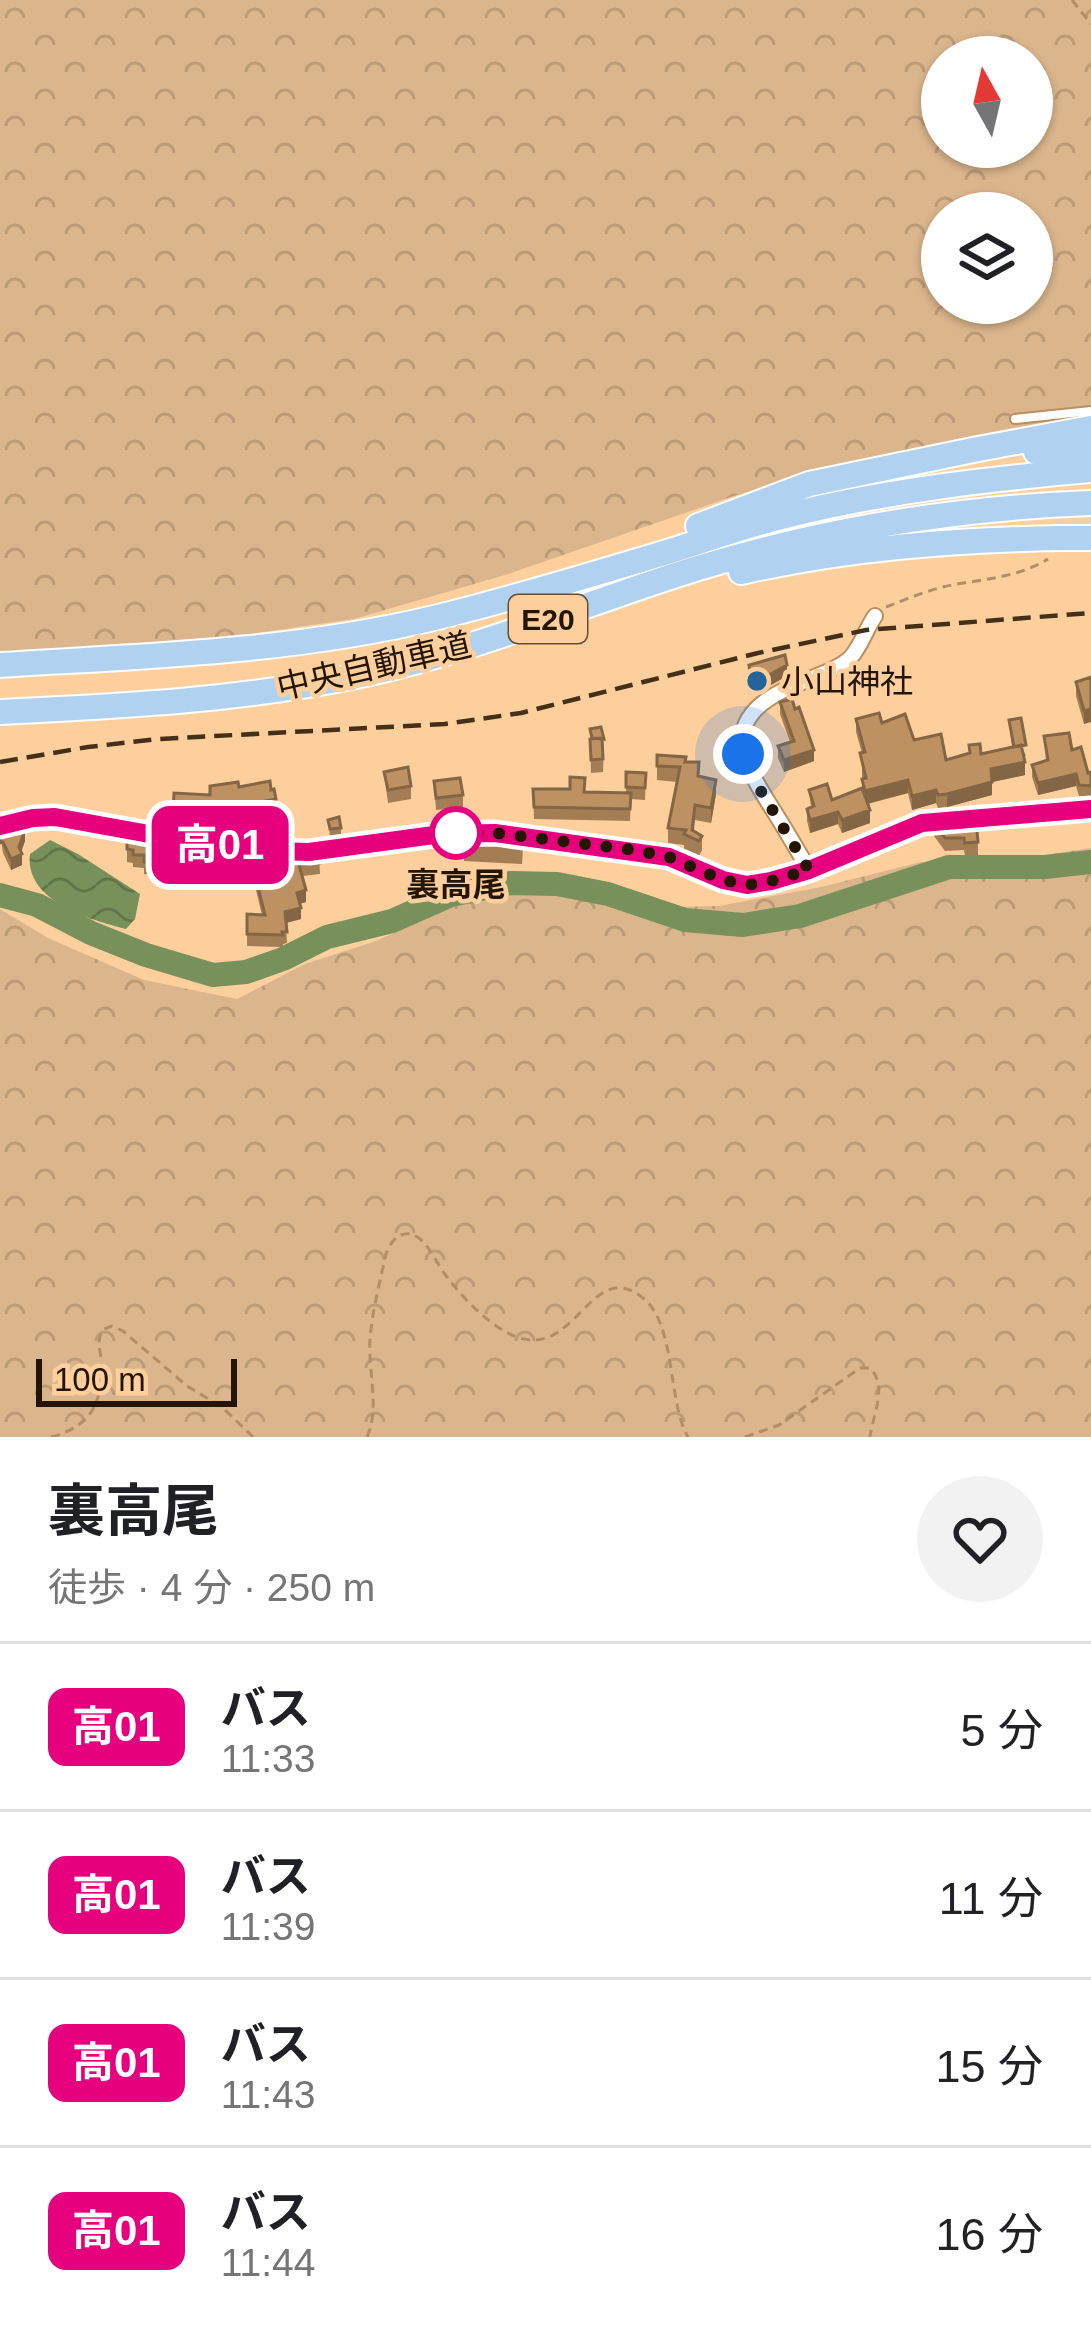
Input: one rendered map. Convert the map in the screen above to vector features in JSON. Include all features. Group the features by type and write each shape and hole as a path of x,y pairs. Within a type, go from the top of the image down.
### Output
{"highway":[{"path":"435,618 809,484 1091,428"},
{"path":"908,464 1091,448"},
{"name":"中央自動車道","path":"0,665 256,648 346,636 435,618 808,511 973,482 1091,470"},
{"name":"中央自動車道","path":"0,712 169,702 297,687 415,662 699,568 800,541 924,517 1091,502"},
{"path":"502,635 817,556 997,539 1056,547 1091,538"}],"main road":[{"path":"0,826 55,817 232,847 309,852 441,834 495,833 669,857 747,885 809,870 922,823 1091,809"}],"street":[{"path":"809,870 747,766 741,737 754,710 767,698 811,676 840,668 854,654 875,616"}],"lane":[{"path":"1015,419 1091,411"}],"path":[{"path":"1072,0 1091,24"},
{"path":"875,616 947,586 1036,567 1056,547"},
{"path":"367,1437 373,1406 370,1342 386,1254 399,1234 420,1240 449,1281 489,1321 520,1339 547,1340 613,1289 642,1296 661,1330 680,1423 688,1437"},
{"path":"51,1437 82,1425 95,1408 100,1388 98,1339 102,1330 112,1326 187,1386 222,1407 253,1437"},
{"path":"745,1437 779,1425 860,1368 870,1368 880,1387 870,1437"}],"green space":[{"path":"0,0 1091,0 1091,419 826,470 354,619 214,639 0,655"},
{"path":"1091,848 1091,1437 0,1437 0,909 48,938 144,980 237,999 305,964 376,941 451,907 539,888 622,908 719,906 921,862 1031,857"}],"water":[{"path":"50,840 140,894 135,919 126,929 62,906 37,884 30,854"}],"building":[{"path":"785,655 787,665 751,678 749,665"},
{"path":"1091,677 1091,709 1084,711 1076,682"},
{"path":"792,699 814,750 784,760 778,746 794,741 780,702"},
{"path":"879,713 882,723 905,714 914,740 941,734 946,760 970,753 969,745 980,744 981,754 1021,745 1025,762 991,769 992,782 947,794 938,795 936,790 912,796 908,780 865,791 860,753 865,752 856,719"},
{"path":"1021,718 1026,745 1014,747 1009,720"},
{"path":"601,727 604,739 592,738 590,729"},
{"path":"1069,733 1072,750 1081,747 1091,786 1079,785 1076,774 1038,783 1032,765 1048,760 1044,736"},
{"path":"602,738 603,759 591,760 590,739"},
{"path":"657,755 699,762 698,776 716,780 711,808 695,805 692,830 702,836 699,841 684,834 686,830 668,828 680,767 657,766"},
{"path":"408,767 411,786 388,790 384,772"},
{"path":"626,772 646,773 645,788 626,787"},
{"path":"570,777 585,778 584,792 631,793 630,809 534,807 533,789 570,789"},
{"path":"460,778 463,795 436,798 434,781"},
{"path":"270,781 276,799 235,807 234,821 173,812 174,793 210,795 210,786"},
{"path":"827,784 832,800 862,788 870,810 842,820 838,812 810,820 807,809 814,806 809,790"},
{"path":"339,817 341,828 330,829 328,820"},
{"path":"976,819 978,842 945,838 934,823"},
{"path":"15,826 25,830 19,847 22,854 11,859 0,843 0,832"},
{"path":"466,828 524,832 522,845 464,842"},
{"path":"127,831 156,836 155,862 144,862 144,855 133,855 127,849"},
{"path":"213,846 235,852 319,853 320,863 299,865 306,890 297,893 301,908 285,912 287,932 247,934 247,914 265,915 253,867 228,868 227,860 212,860"}],"waterway":[{"path":"0,895 37,905 146,955 213,975 246,972 327,937 392,921 451,895 510,883 557,884 608,894 685,920 743,925 800,916 949,867 1091,862"}],"railway":[{"path":"0,762 158,739 445,724 521,713 866,630 1091,613"}],"bus line":[{"name":"高01","path":"0,826 55,817 188,841 309,852 441,834 495,833 669,857 747,885 809,870 922,823 1091,809"}],"place":[{"name":"小山神社","path":"757,681"},
{"name":"裏高尾","path":"456,833"}],"route":[{"path":"456,833 495,833 634,850 669,857 747,885 809,870 743,754"}]}
